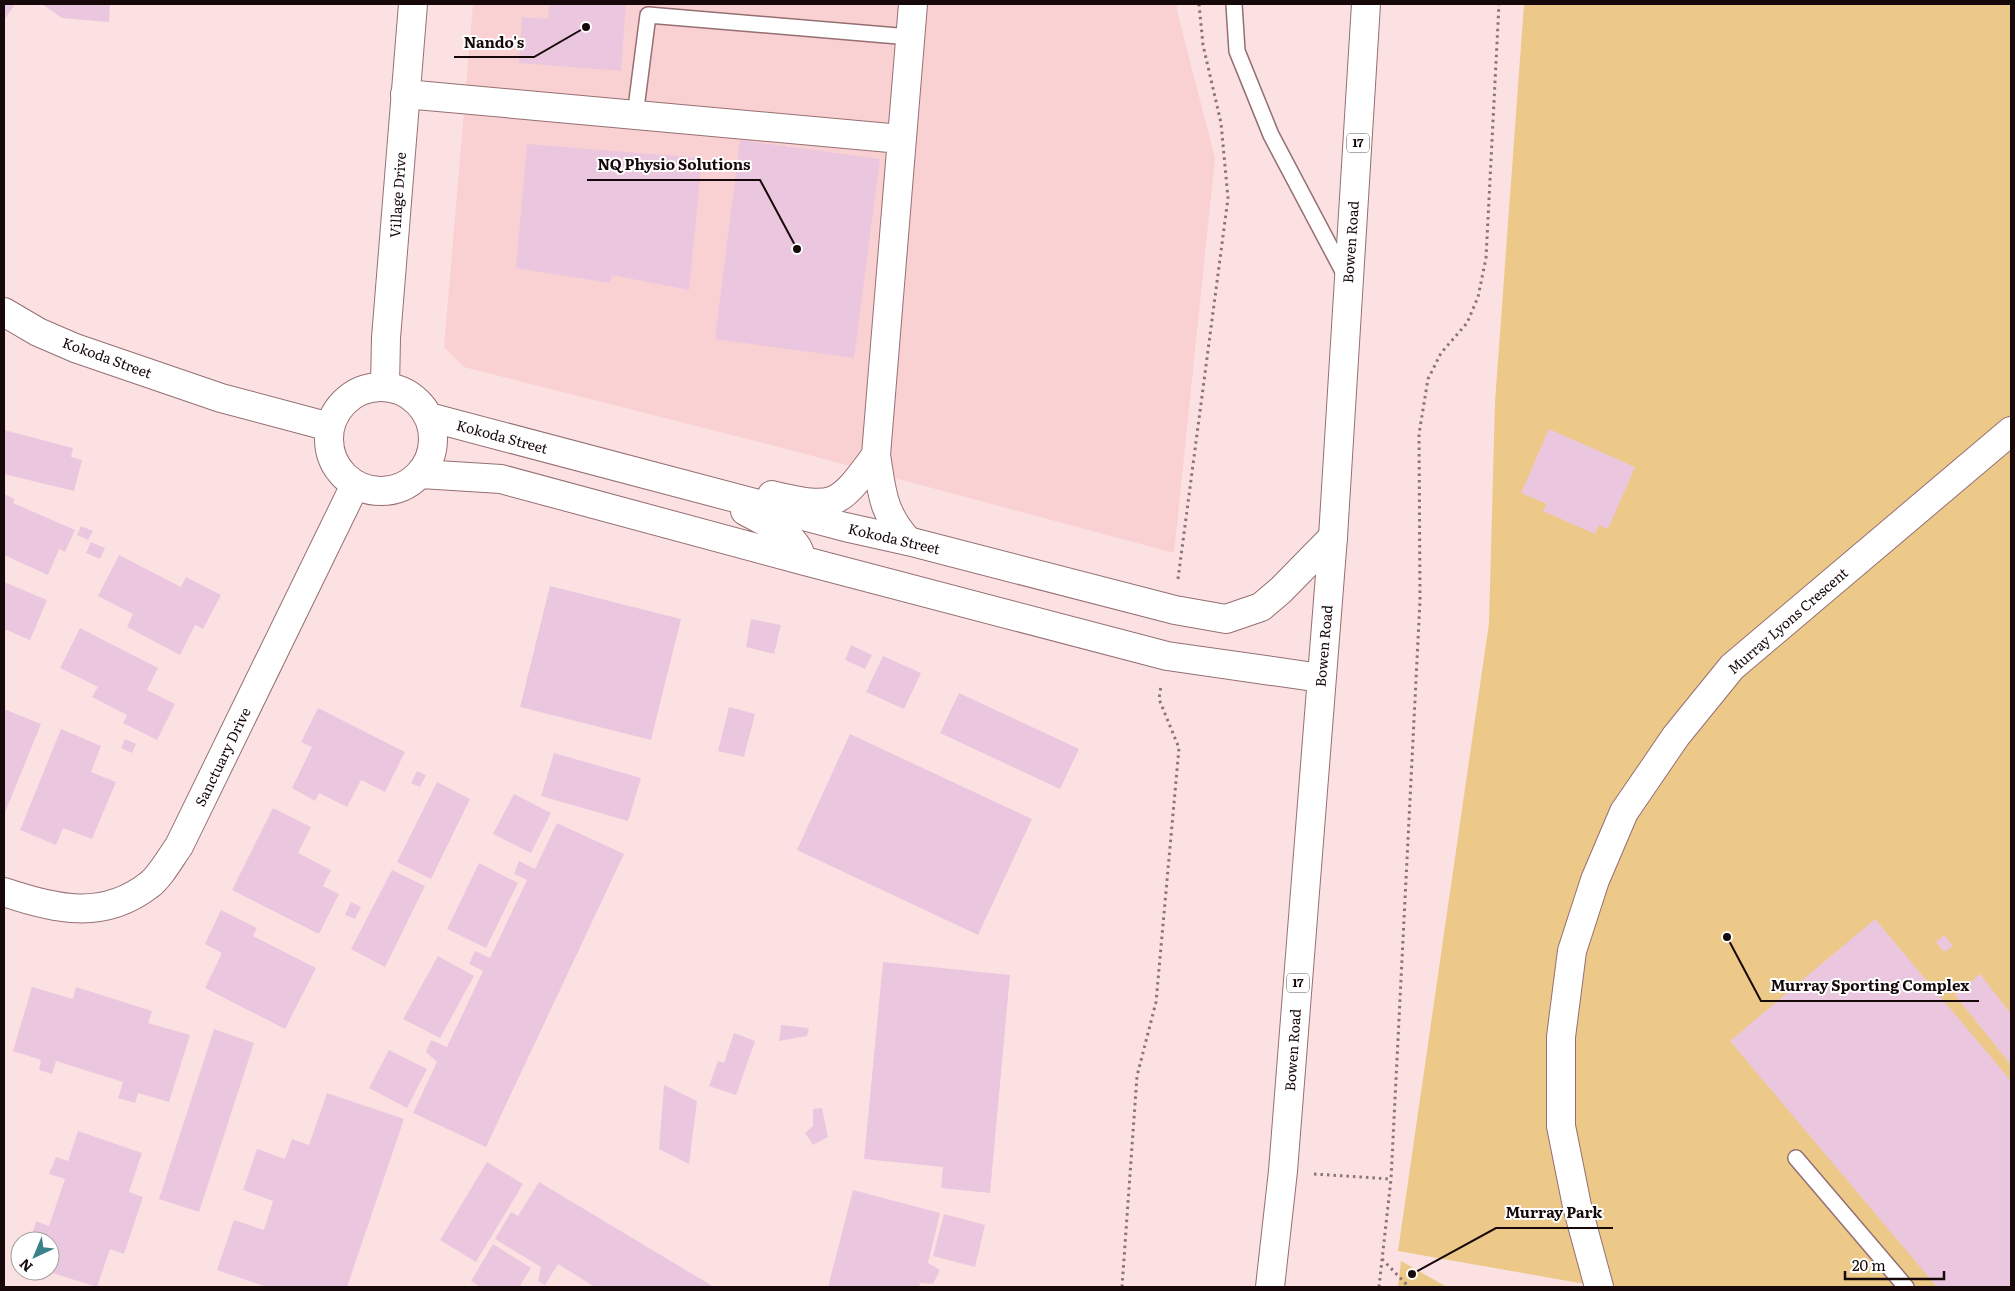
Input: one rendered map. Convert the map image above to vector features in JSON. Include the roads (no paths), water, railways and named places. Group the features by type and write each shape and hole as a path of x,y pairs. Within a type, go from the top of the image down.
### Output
{"street":[{"name":"Village Drive","path":"384,386 386,338 413,4"},
{"path":"908,541 892,521 887,510 883,499 876,455 913,4"},
{"name":"Bowen Road","path":"1270,1287 1283,1171 1333,537 1366,4"},
{"path":"405,94 902,140"},
{"name":"Kokoda Street","path":"4,312 38,332 75,348 221,398 330,427"},
{"path":"384,386 398,389 422,405 434,432 430,462 421,474 407,486 390,492 372,491 355,485 342,474 333,460 328,443 330,427 337,410 350,396 366,388 384,386"},
{"name":"Kokoda Street","path":"429,418 845,527 908,541 1175,610 1226,619 1261,607 1281,590 1333,537"},
{"name":"Murray Lyons Crescent","path":"1599,1287 1576,1206 1562,1126 1562,1037 1572,951 1595,880 1624,812 1676,736 1732,668 2011,431"},
{"path":"708,491 740,486 806,503 823,504 837,500 844,495 876,455"},
{"path":"421,474 500,479 1167,656 1321,678"},
{"name":"Sanctuary Drive","path":"4,892 36,903 78,909 118,904 150,884 179,846 355,485"},
{"path":"708,491 792,540 801,552 801,560"}],"lane":[{"path":"1234,4 1237,51 1247,76 1272,135 1349,283"},
{"path":"635,116 648,15 910,37"},
{"path":"1796,1158 1906,1287"}],"place":[{"name":"Nando's","path":"586,27"},
{"name":"NQ Physio Solutions","path":"797,249"},
{"name":"Murray Sporting Complex","path":"1727,937"},
{"name":"Murray Park","path":"1412,1274"}]}
